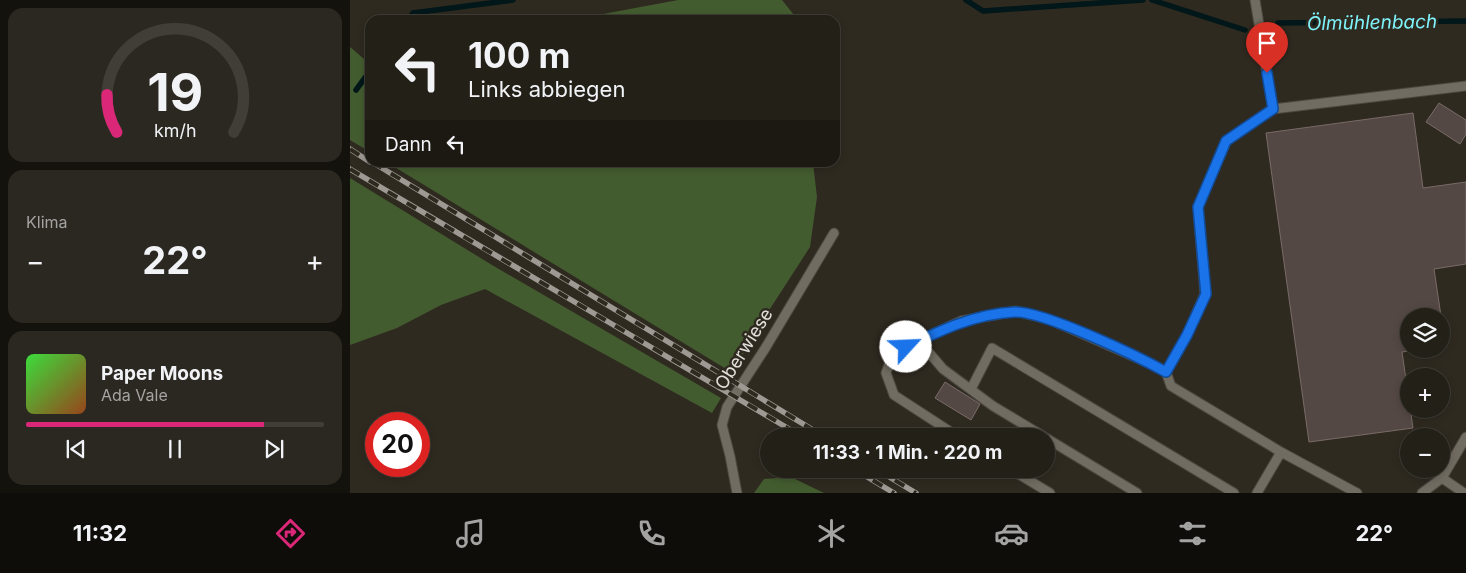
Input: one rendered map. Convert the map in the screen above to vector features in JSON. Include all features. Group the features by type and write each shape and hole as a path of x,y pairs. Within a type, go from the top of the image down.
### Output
{"lane":[{"path":"1255,0 1273,109"},
{"path":"1166,372 1187,335 1206,294 1198,207 1226,141 1273,109 1466,86"},
{"name":"Oberwiese","path":"737,493 722,425 727,407 766,347 834,233"},
{"path":"944,428 894,395 886,372 893,353 962,321 1016,312 1051,320 1166,372 1171,386 1281,452 1357,493"},
{"path":"919,341 943,369 993,406 1030,428"},
{"path":"971,389 992,348 1234,493"},
{"path":"1450,464 1466,437"},
{"path":"1055,443 1137,493"},
{"path":"1257,493 1281,452"},
{"path":"1025,478 1050,493"},
{"path":"1422,493 1442,478 1464,493"}],"green space":[{"path":"678,0 782,0 794,15 598,15"},
{"path":"350,47 365,60 365,149 350,140"},
{"path":"395,167 813,167 817,197 810,247 746,346 736,375"},
{"path":"350,178 492,265 721,398 712,413 485,289 441,305 397,328 350,345"},
{"path":"793,478 824,493 754,493 764,479"}],"building":[{"path":"1439,103 1466,120 1466,134 1460,144 1426,122"},
{"path":"1413,113 1423,188 1466,182 1466,264 1434,269 1440,308 1400,308 1400,358 1403,358 1404,368 1400,368 1400,418 1412,418 1413,428 1400,428 1400,430 1309,442 1266,133"},
{"path":"945,382 980,404 971,420 935,398"}],"waterway":[{"name":"Ölmühlenbach","path":"412,15 413,13 513,0"},
{"name":"Ölmühlenbach","path":"966,0 983,11 1143,0"},
{"name":"Ölmühlenbach","path":"1152,0 1245,30"},
{"name":"Ölmühlenbach","path":"1278,23 1466,21"},
{"name":"Ölmühlenbach","path":"356,90 365,78"}],"railway":[{"path":"350,149 365,159"},
{"path":"380,167 810,428"},
{"path":"350,169 787,428"},
{"path":"869,478 894,493"},
{"path":"891,478 916,493"}],"route":[{"path":"906,347 962,321 1016,312 1051,320 1166,372 1187,335 1206,294 1198,207 1226,141 1273,109 1267,73"}]}
